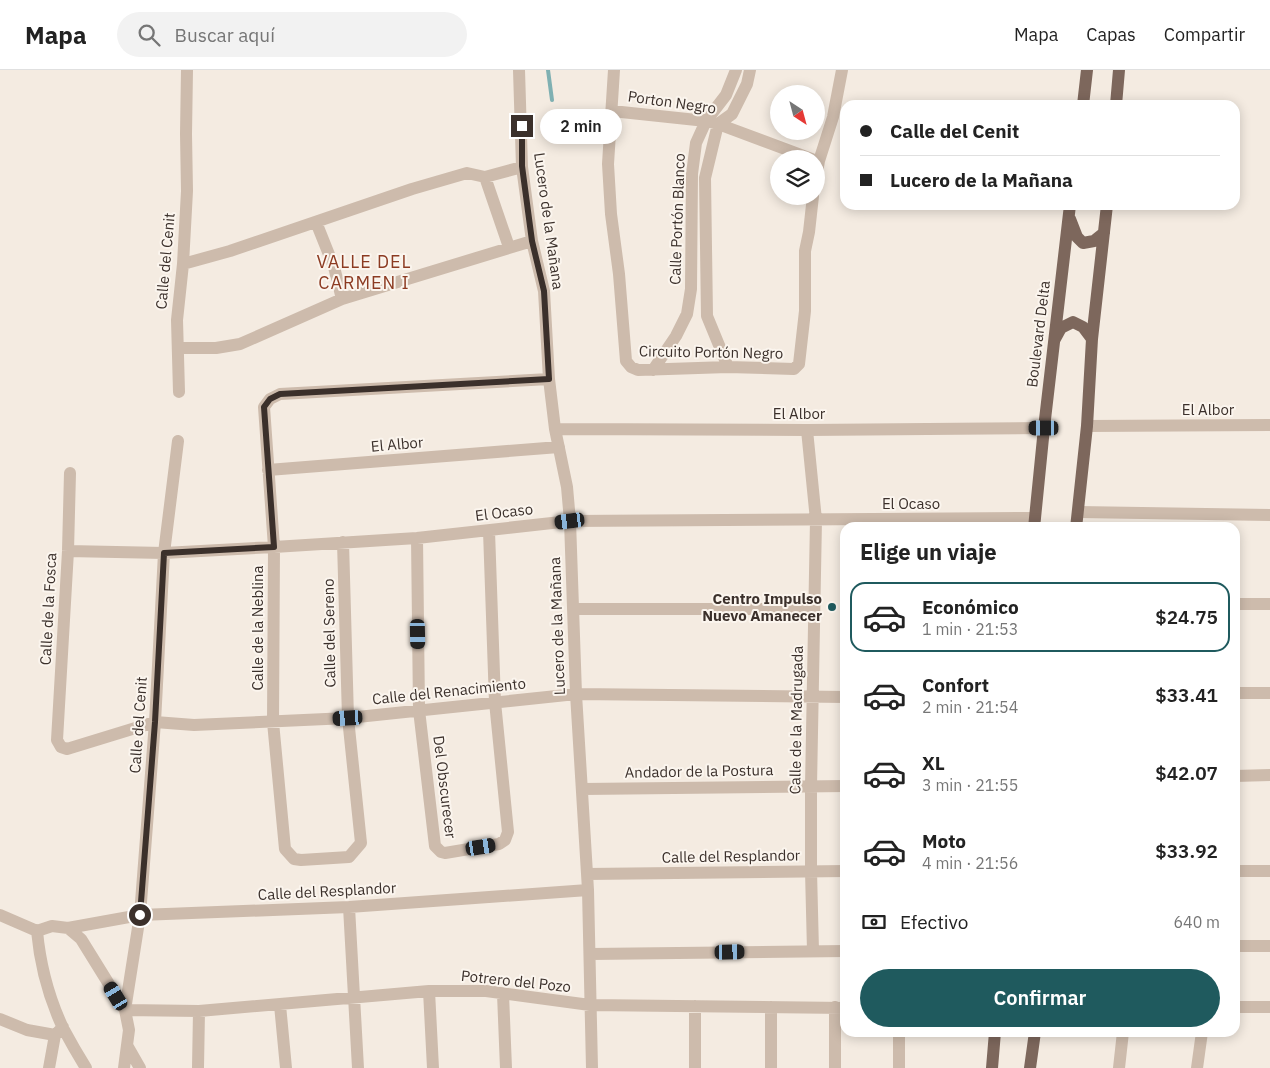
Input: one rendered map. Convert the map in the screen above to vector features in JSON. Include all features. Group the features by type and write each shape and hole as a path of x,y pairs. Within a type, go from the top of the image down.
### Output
{"main road":[{"path":"1084,100 1087,70"},
{"path":"1116,100 1119,70"},
{"path":"1077,522 1087,426 1092,339 1106,210"},
{"path":"1069,211 1076,237 1083,243 1094,241 1104,233"},
{"name":"Boulevard Delta","path":"1035,522 1069,211"},
{"path":"1054,340 1061,328 1073,322 1083,327 1092,339"},
{"path":"992,1068 995,1037"},
{"path":"1030,1068 1034,1037"}],"street":[{"name":"Calle del Cenit","path":"179,392 176,320 183,264 187,191 187,70"},
{"name":"Lucero de la Mañana","path":"519,70 522,166 532,241 544,291 549,379 555,429 567,486 570,521 576,694 591,954 592,1068"},
{"name":"Circuito Portón Negro","path":"614,70 608,164 610,204 619,274 626,361 631,367 638,370 728,367 794,369 799,364 805,311 805,251 813,205"},
{"name":"Calle Portón Blanco","path":"653,370 676,336 687,314 691,289 692,174 696,143 712,122 726,96 736,70"},
{"name":"Calle Portón Blanco","path":"712,122 732,114 746,84 750,70"},
{"path":"820,150 833,117 842,70"},
{"name":"Porton Negro","path":"612,110 712,122 789,150"},
{"name":"Calle Portón Blanco","path":"712,122 705,178 707,316 728,367"},
{"path":"183,264 230,251 412,189 467,174 485,177 522,166"},
{"path":"485,177 509,247"},
{"path":"316,222 334,268 342,299"},
{"path":"178,348 216,348 240,344 342,299 532,241"},
{"path":"687,314 707,316"},
{"name":"Calle de la Neblina","path":"301,860 294,859 286,850 273,722 274,547 264,407 270,399 280,394 549,379"},
{"name":"El Albor","path":"1087,426 1270,425"},
{"name":"El Albor","path":"555,429 807,430 1044,428"},
{"name":"Calle de la Madrugada","path":"807,430 816,520 811,786 813,951"},
{"name":"Calle del Cenit","path":"125,1010 140,915 155,722 164,553 178,441"},
{"name":"El Albor","path":"268,470 559,447"},
{"name":"Calle de la Fosca","path":"60,747 58,740 68,551 70,473"},
{"path":"1078,512 1270,515"},
{"name":"El Ocaso","path":"68,551 164,553 274,547 417,538 570,521 816,520 962,522"},
{"path":"489,531 495,702"},
{"name":"Del Obscurecer","path":"417,538 419,710 435,846 441,852 445,853 499,844 505,840 508,832 495,702"},
{"name":"Calle del Sereno","path":"301,860 348,857 361,843 348,718 343,542"},
{"path":"1240,604 1270,604"},
{"path":"573,609 814,608"},
{"path":"1240,694 1270,693"},
{"name":"Calle del Renacimiento","path":"60,747 67,749 155,722 194,725 348,718 576,694 840,697"},
{"path":"1240,776 1270,775"},
{"name":"Andador de la Postura","path":"582,789 840,786"},
{"name":"Calle del Resplandor","path":"587,874 840,871"},
{"path":"1240,871 1270,871"},
{"name":"Calle del Resplandor","path":"37,931 52,926 68,928 140,915 349,907 588,890"},
{"path":"349,907 358,1068"},
{"path":"0,915 37,931 39,952 59,1031 86,1068"},
{"path":"68,928 81,939 125,1010 129,1030 124,1068"},
{"path":"1240,946 1270,946"},
{"path":"591,954 840,951"},
{"path":"429,991 433,1068"},
{"name":"Potrero del Pozo","path":"125,1010 200,1011 354,996 429,991 486,991 590,1005 840,1008"},
{"path":"502,994 506,1068"},
{"path":"280,1004 286,1068"},
{"path":"695,1006 695,1068"},
{"path":"771,1007 771,1068"},
{"path":"1240,1007 1270,1008"},
{"path":"835,1068 840,1008"},
{"path":"198,1068 200,1011"},
{"path":"0,1019 27,1030 59,1031"},
{"path":"49,1068 59,1031"},
{"path":"899,1037 899,1068"},
{"path":"1119,1068 1122,1037"},
{"path":"1197,1068 1201,1037"},
{"path":"128,1048 140,1068"}],"waterway":[{"path":"548,70 552,100"}],"place":[{"name":"Centro Impulso Nuevo Amanecer","path":"832,607"}],"district":[{"name":"VALLE DEL CARMEN I","path":"364,271"}],"route":[{"path":"140,915 155,722 164,553 274,547 264,407 270,399 280,394 549,379 544,291 532,241 522,166 522,126"}]}
